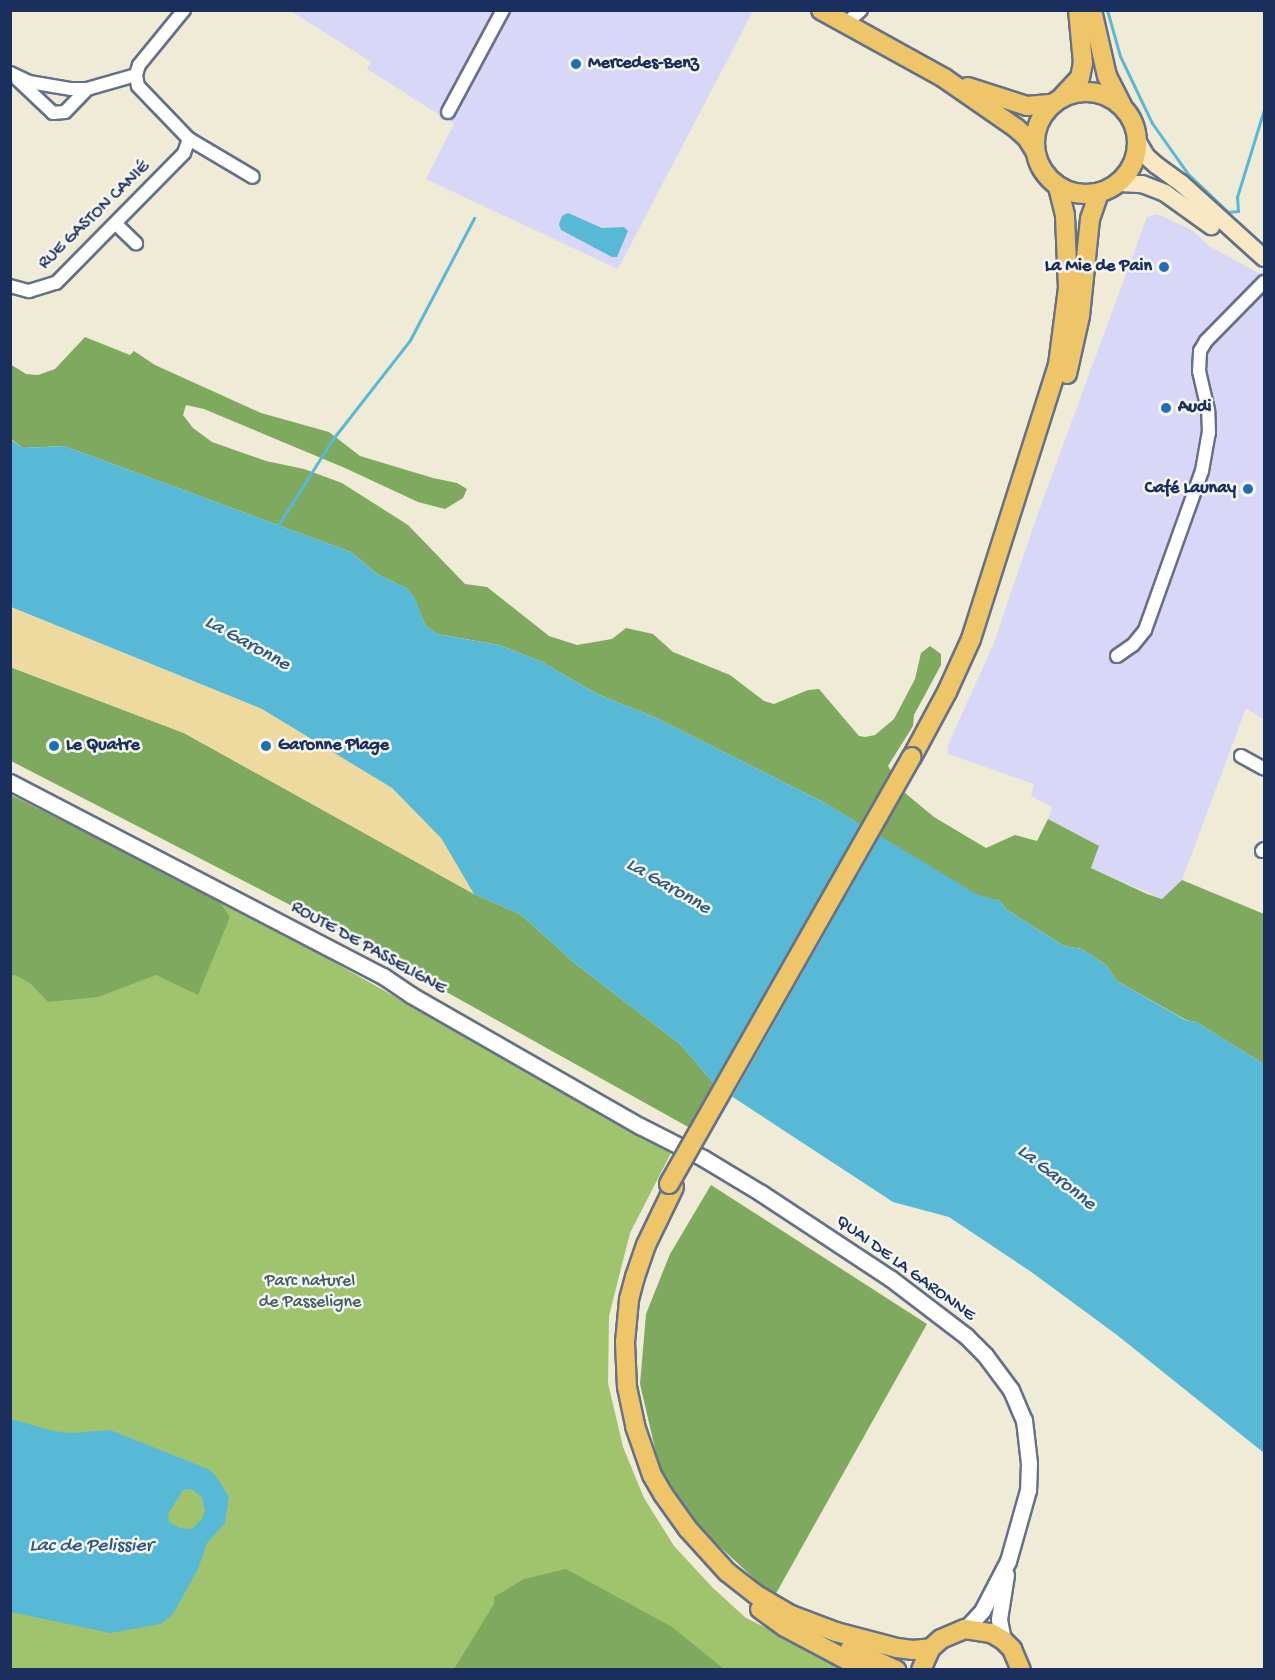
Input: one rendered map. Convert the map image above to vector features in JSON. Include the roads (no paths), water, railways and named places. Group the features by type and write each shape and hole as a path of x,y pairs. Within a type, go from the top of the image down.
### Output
{"main road":[{"path":"821,10 944,78 1016,128 1027,138 1035,151 1039,165 1058,186 1070,193 1099,194 1120,183 1130,171 1136,157 1138,142 1134,123 1107,76 1092,10"},
{"path":"1035,151 1038,126 1057,101 1080,78 1083,63 1078,10"},
{"path":"944,78 1027,106 1057,101 1077,92 1094,92 1110,97 1123,107"},
{"path":"1138,142 1151,161 1181,183 1264,259"},
{"path":"1120,183 1142,184 1165,193 1189,208 1231,243 1264,259"},
{"path":"915,758 971,639 1058,365 1064,332 1068,256 1065,215 1058,186"},
{"path":"866,1670 785,1627 715,1574 669,1516 644,1472 626,1418 619,1359 625,1292 643,1236 915,758 977,639 1046,427 1068,372 1080,316 1090,219 1099,194"},
{"path":"671,1186 635,1277 629,1300 625,1342 627,1387 635,1426 652,1475 688,1529 727,1572 755,1594 791,1615 836,1632 897,1648 914,1650 931,1648"},
{"path":"746,1598 789,1623 896,1670"},
{"path":"921,1670 931,1648 952,1632 965,1629 992,1633 1003,1640 1012,1649 1021,1670"}],"street":[{"path":"184,10 139,64 136,75 138,86 143,94 189,139 254,177"},
{"path":"448,112 503,10"},
{"path":"845,24 861,10"},
{"path":"13,75 57,88 87,89 136,75"},
{"path":"13,75 53,113 64,112 87,89"},
{"name":"RUE GASTON CANIÉ","path":"10,286 29,291 56,283 184,153 189,139"},
{"path":"116,224 136,243"},
{"path":"1117,656 1133,645 1145,630 1202,471 1209,422 1206,394 1197,361 1200,351 1206,341 1264,282"},
{"path":"1241,756 1264,769"},
{"name":"ROUTE DE PASSELIGNE","path":"10,782 383,976 411,995 640,1126 703,1158"},
{"name":"QUAI DE LA GARONNE","path":"703,1158 770,1199 918,1298 966,1336 1001,1374 1024,1420 1029,1463 1028,1490 1008,1562 999,1619 1003,1640"},
{"name":"QUAI DE LA GARONNE","path":"965,1629 982,1611 1008,1562"}],"water":[{"path":"568,213 602,228 624,227 628,231 617,257 612,257 561,230 559,224 562,216"},
{"name":"La Garonne","path":"10,439 23,448 64,446 351,552 377,574 406,588 414,596 425,625 437,634 499,645 542,662 597,694 654,717 825,803 978,895 1000,901 1006,909 1064,946 1082,949 1106,965 1117,981 1185,1020 1196,1022 1264,1064 1264,1453 1117,1335 1030,1271 949,1217 893,1202 716,1086 680,1044 577,965 520,914 474,894 441,838 392,788 262,709 11,607"},
{"name":"Lac de Pelissier","path":"11,1419 53,1431 72,1433 110,1430 208,1469 216,1476 229,1497 225,1523 207,1543 198,1569 173,1614 161,1624 110,1633 11,1612","holes":["191,1489 202,1497 205,1511 202,1519 192,1529 180,1528 169,1522 168,1514 183,1490"]}],"waterway":[{"path":"1107,10 1120,56 1152,123 1188,174 1228,212 1238,211 1237,197 1264,109"},
{"path":"277,527 332,440 410,340 474,218"}],"place":[{"name":"Mercedes-Benz","path":"576,64"},
{"name":"La Mie de Pain","path":"1164,267"},
{"name":"Audi","path":"1166,408"},
{"name":"Café Launay","path":"1248,489"},
{"name":"Le Quatre","path":"54,746"},
{"name":"Garonne Plage","path":"266,746"}],"park label":[{"name":"Parc naturel de Passeligne","path":"310,1293"}]}
